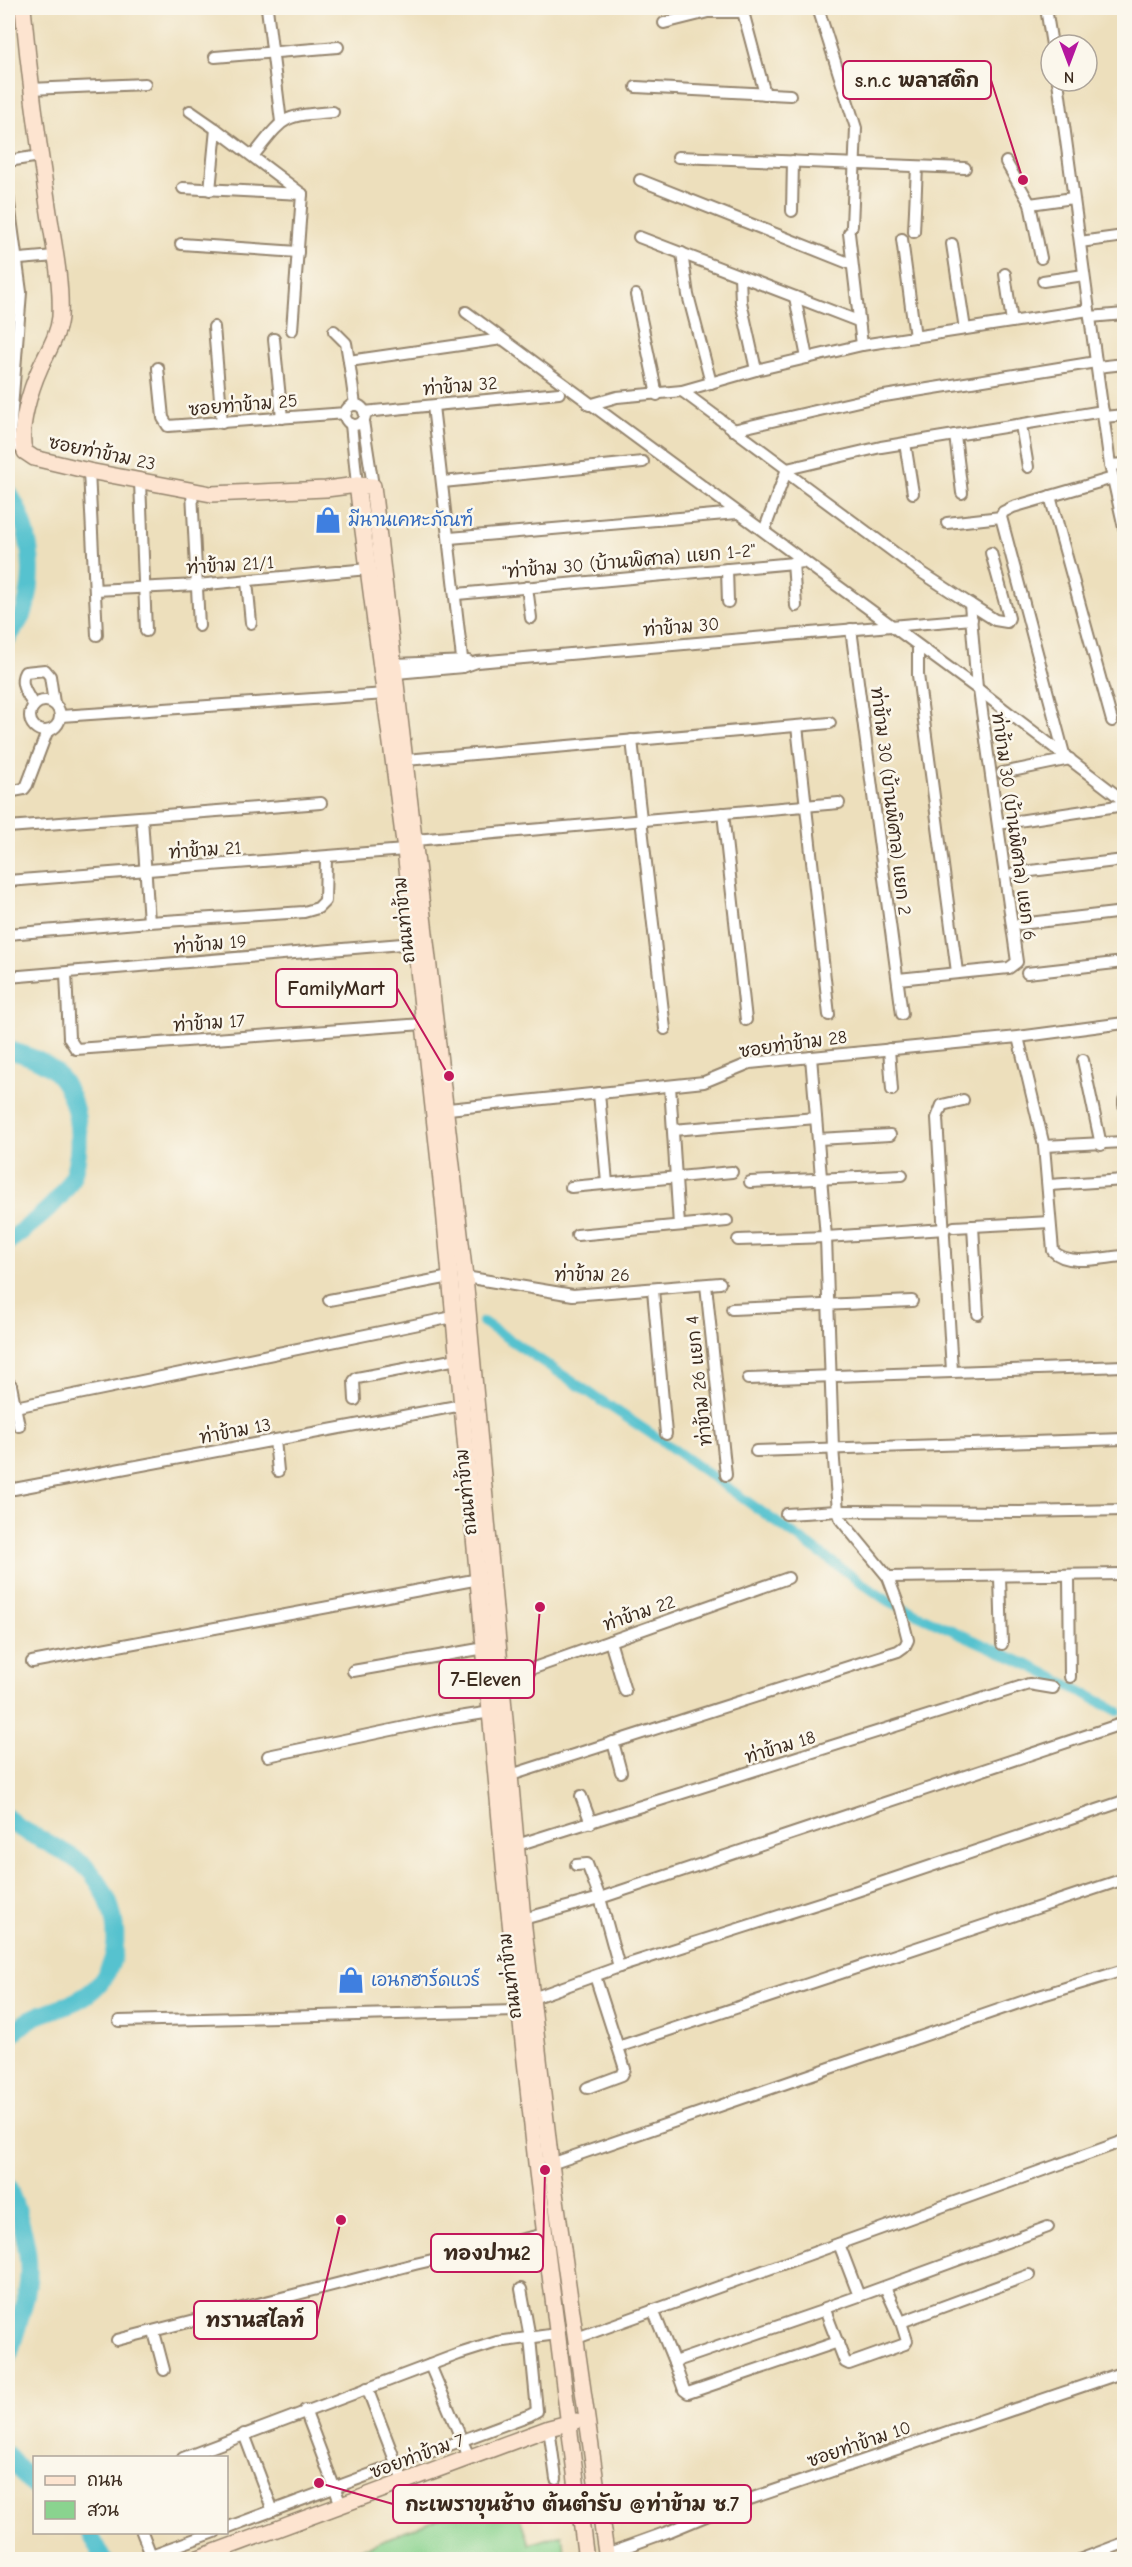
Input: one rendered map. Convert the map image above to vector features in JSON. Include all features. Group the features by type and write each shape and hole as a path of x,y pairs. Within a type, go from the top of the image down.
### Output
{"street":[{"name":"ซอยท่าข้าม 23","path":"23,8 30,88 55,256 59,299 58,328 36,379 22,433 25,452 34,458 192,492 236,493 326,489 357,485 373,486"},
{"path":"267,8 281,122"},
{"path":"818,8 856,128 850,230 851,264 862,345"},
{"path":"1046,8 1050,33"},
{"path":"664,23 708,10 742,10 765,94"},
{"path":"215,57 338,47"},
{"path":"30,88 145,84"},
{"path":"636,87 790,95"},
{"path":"1060,93 1110,465 1124,526"},
{"path":"190,111 302,194"},
{"path":"253,156 281,122 300,115 333,112"},
{"path":"210,190 216,129"},
{"path":"8,161 40,156"},
{"path":"678,157 965,168"},
{"path":"792,211 793,161"},
{"path":"1006,162 1030,204 1041,258"},
{"path":"914,232 917,167"},
{"path":"640,180 851,264"},
{"path":"183,188 302,194"},
{"path":"292,330 302,194"},
{"path":"8,196 13,259 21,292 12,361 10,435 13,442 25,452"},
{"path":"1030,204 1073,198"},
{"path":"1080,242 1125,236"},
{"path":"639,237 858,321"},
{"path":"902,239 915,337"},
{"path":"181,244 298,252"},
{"path":"952,244 965,329"},
{"path":"682,253 688,295 711,383"},
{"path":"13,259 55,256"},
{"path":"1005,274 1012,322"},
{"path":"1043,281 1084,275"},
{"path":"740,276 741,302 756,370"},
{"path":"636,295 657,394"},
{"path":"795,297 807,358"},
{"path":"466,312 589,405 978,689 1125,803"},
{"path":"589,405 617,397 681,391 756,370 862,345 1012,322 1090,314 1125,314"},
{"path":"214,327 222,423"},
{"name":"ถนนท่าข้าม","path":"334,331 346,344 361,413 373,486 406,760 414,943 423,1024 438,1110"},
{"path":"274,339 282,418"},
{"path":"350,362 502,339"},
{"path":"733,430 872,398 1097,364 1125,364"},
{"name":"ซอยท่าข้าม 25","path":"158,368 163,418 168,426 345,413"},
{"path":"681,391 918,570 970,604 1001,622 1007,622 1010,618 991,553"},
{"name":"ท่าข้าม 32","path":"351,424 358,425 361,413 559,393"},
{"path":"351,424 345,413 351,406 361,413"},
{"path":"433,406 457,594 463,663"},
{"path":"787,471 906,443 1103,414 1125,415"},
{"name":"ถนนท่าข้าม","path":"351,424 368,569 410,845 551,2164 574,2339 588,2419 607,2556"},
{"path":"1021,425 1028,467"},
{"path":"955,435 962,493"},
{"path":"906,443 913,492"},
{"path":"443,482 643,462"},
{"path":"1110,465 1125,464"},
{"path":"89,471 97,635"},
{"path":"764,531 787,471"},
{"path":"947,523 1001,517 1006,510 1113,478"},
{"path":"140,482 146,631"},
{"path":"192,492 199,626"},
{"path":"1050,496 1112,721"},
{"path":"450,538 737,513"},
{"path":"1001,517 1067,756"},
{"path":"793,562 796,606"},
{"name":"\"ท่าข้าม 30 (บ้านพิศาล) แยก 1-2\"","path":"457,594 805,562"},
{"name":"ท่าข้าม 21/1","path":"95,590 197,585 368,569"},
{"path":"727,569 728,602"},
{"path":"247,581 251,623"},
{"path":"527,587 531,618"},
{"name":"ท่าข้าม 30 (บ้านพิศาล) แยก 6","path":"957,972 1014,966 1017,962 978,689 970,604"},
{"name":"ท่าข้าม 30","path":"395,668 972,619"},
{"name":"ท่าข้าม 30 (บ้านพิศาล) แยก 2","path":"851,628 902,1014"},
{"path":"898,979 957,972 918,675 918,646"},
{"path":"34,706 23,686 22,678 25,672 45,670 50,676 54,703 61,716 56,728 42,732 33,726 30,716 34,706 45,701 54,703"},
{"path":"61,716 386,694"},
{"path":"406,760 830,723"},
{"path":"797,726 829,1015"},
{"path":"8,792 24,789 27,785 47,732"},
{"path":"632,740 665,1029"},
{"path":"1002,773 1067,756"},
{"path":"8,827 321,803"},
{"name":"ท่าข้าม 21","path":"8,881 326,858 410,845 839,803"},
{"path":"1005,823 1125,803"},
{"path":"723,813 746,1020"},
{"path":"142,818 149,922"},
{"path":"8,934 304,912 318,908 325,901 326,858"},
{"path":"1014,873 1125,860"},
{"path":"1020,924 1125,912"},
{"name":"ท่าข้าม 19","path":"8,977 414,943"},
{"path":"1027,973 1125,962"},
{"name":"ท่าข้าม 17","path":"66,973 69,1038 76,1049 423,1024"},
{"name":"ซอยท่าข้าม 28","path":"438,1110 704,1082 750,1063 1018,1037 1125,1023"},
{"path":"1018,1037 1044,1146 1053,1251 1058,1257 1069,1260 1125,1257"},
{"path":"888,1049 892,1090"},
{"path":"511,1775 898,1651 905,1646 909,1636 888,1577 841,1520 838,1511 833,1448 826,1237 811,1057"},
{"path":"1083,1060 1101,1145"},
{"path":"670,1086 679,1225"},
{"path":"599,1093 607,1183"},
{"path":"952,1371 950,1228 937,1118 942,1105 963,1100"},
{"path":"1125,1100 1125,1105"},
{"path":"673,1130 816,1118"},
{"path":"818,1139 890,1135"},
{"path":"1044,1146 1101,1145 1125,1142"},
{"path":"571,1187 732,1172"},
{"path":"750,1182 902,1175"},
{"path":"1049,1185 1125,1180"},
{"path":"577,1234 727,1221"},
{"path":"738,1240 826,1237 1050,1222"},
{"path":"973,1226 978,1314"},
{"path":"328,1300 457,1277"},
{"name":"ถนนท่าข้าม","path":"457,1277 453,1317 462,1406 482,1526 478,1579 505,1875 545,2234 586,2559"},
{"name":"ท่าข้าม 26","path":"457,1277 573,1295 720,1283"},
{"name":"ท่าข้าม 26 แยก 4","path":"706,1285 726,1475"},
{"path":"653,1290 666,1434"},
{"path":"732,1309 912,1302"},
{"path":"15,1407 453,1317"},
{"path":"355,1400 352,1387 357,1378 457,1359"},
{"path":"748,1379 1125,1366"},
{"path":"11,1385 19,1426"},
{"name":"ท่าข้าม 13","path":"14,1489 462,1406"},
{"path":"756,1450 1125,1439"},
{"path":"275,1440 278,1471"},
{"path":"786,1514 838,1511 1125,1510"},
{"path":"888,1577 1125,1574"},
{"path":"1069,1576 1070,1677"},
{"path":"999,1577 1002,1644"},
{"name":"ท่าข้าม 22","path":"500,1680 788,1578"},
{"path":"32,1662 478,1579"},
{"path":"609,1641 625,1691"},
{"path":"353,1671 485,1648"},
{"name":"ท่าข้าม 18","path":"517,1845 1029,1684 1053,1688"},
{"path":"268,1756 434,1721 491,1712"},
{"path":"524,1920 600,1898 1125,1723"},
{"path":"613,1742 621,1772"},
{"path":"581,1796 591,1823"},
{"path":"533,1998 619,1967 851,1893 1125,1801"},
{"path":"576,1865 587,1864 600,1898 619,1967"},
{"path":"618,2047 1125,1879"},
{"path":"551,2164 1036,1997 1125,1970"},
{"path":"587,2088 622,2075 625,2069 595,1976"},
{"path":"119,2021 521,2011"},
{"path":"574,2339 1125,2141"},
{"path":"674,2362 825,2310 825,2308 1048,2227"},
{"path":"117,2340 415,2264 545,2234"},
{"path":"838,2244 860,2296"},
{"path":"901,2322 1029,2275"},
{"path":"825,2310 845,2362 849,2364 905,2344 907,2341 901,2322 885,2287"},
{"path":"228,2527 537,2411 530,2338 521,2289"},
{"path":"653,2310 684,2390 691,2393 838,2342"},
{"path":"154,2332 164,2370"},
{"path":"186,2456 305,2410 497,2342 557,2334"},
{"path":"430,2365 469,2457"},
{"name":"ซอยท่าข้าม 10","path":"607,2556 735,2504 1125,2372"},
{"path":"367,2388 403,2481"},
{"path":"305,2410 341,2505"},
{"name":"ซอยท่าข้าม 7","path":"192,2559 549,2428 588,2419"},
{"path":"549,2428 556,2479"},
{"path":"244,2434 273,2511"},
{"path":"143,2534 151,2555 209,2534"},
{"path":"1079,2559 1125,2543"}],"green space":[{"path":"511,2491 529,2544 562,2534 565,2559 334,2559"}],"waterway":[{"path":"8,492 22,519 31,564 31,579 25,609 8,638"},
{"path":"8,1050 43,1063 63,1081 75,1111 79,1145 72,1177 65,1190 46,1211 8,1242"},
{"path":"483,1322 662,1441 886,1600 1035,1668 1118,1711"},
{"path":"8,1818 16,1826 87,1868 105,1894 115,1925 113,1957 98,1985 85,1996 33,2018 8,2038"},
{"path":"8,2187 24,2233 28,2257 25,2301 8,2359"},
{"path":"8,2456 33,2486"},
{"path":"90,2534 104,2560"}],"place":[{"name":"s.n.c พลาสติก","path":"1023,180"},
{"name":"มีนานเคหะภัณฑ์","path":"328,520"},
{"name":"FamilyMart","path":"449,1076"},
{"name":"7-Eleven","path":"540,1607"},
{"name":"เอนกฮาร์ดแวร์","path":"351,1980"},
{"name":"ทองปาน2","path":"545,2170"},
{"name":"ทรานสไลท์","path":"341,2220"},
{"name":"กะเพราขุนช้าง ต้นตำรับ @ท่าข้าม ซ.7","path":"319,2483"}]}
